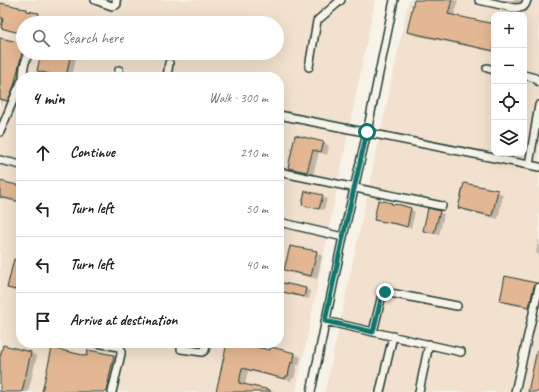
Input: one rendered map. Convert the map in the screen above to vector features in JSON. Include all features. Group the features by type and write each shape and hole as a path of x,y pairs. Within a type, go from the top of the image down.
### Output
{"street":[{"path":"95,0 114,6 117,4 116,0"},
{"path":"309,67 317,21 341,0"},
{"path":"310,392 367,132 394,0"},
{"path":"479,0 514,8 524,7 527,0"},
{"path":"23,72 26,60"},
{"path":"168,72 169,63"},
{"path":"527,76 535,78 539,82"},
{"path":"0,132 16,94"},
{"path":"529,165 539,105"},
{"path":"284,116 539,167"},
{"path":"0,160 16,164"},
{"path":"284,173 442,206"},
{"path":"284,223 343,237"},
{"path":"515,392 539,287"},
{"path":"373,332 382,295 385,292 457,306"},
{"path":"325,321 461,352"},
{"path":"380,392 393,336"},
{"path":"420,392 429,344"},
{"path":"112,392 121,354 120,348"},
{"path":"181,349 202,352 206,348"}],"shaded area":[{"path":"0,0 375,0 296,392 0,392"},
{"path":"409,0 539,0 539,392 325,392"}],"building":[{"path":"414,0 452,0 448,14 491,23 491,50 407,32"},
{"path":"0,3 39,13 38,16 16,16 16,32 1,28 3,18 0,18"},
{"path":"0,38 16,41 16,60 20,60 17,72 16,72 14,86 8,101 0,99"},
{"path":"39,60 70,60 67,72 37,71"},
{"path":"295,135 324,142 321,152 313,150 307,172 288,168"},
{"path":"0,181 16,185 16,201 0,197"},
{"path":"464,183 498,190 492,216 458,208"},
{"path":"305,191 323,195 319,209 302,205"},
{"path":"378,200 411,208 407,227 374,220"},
{"path":"428,208 440,211 434,233 423,231"},
{"path":"290,246 317,251 311,276 284,270"},
{"path":"14,259 16,260 16,290 7,288"},
{"path":"505,276 536,283 529,307 500,301"},
{"path":"284,283 306,288 304,297 284,292"},
{"path":"3,345 31,352 22,392 0,392 0,357"},
{"path":"52,348 87,356 88,350 114,355 107,392 42,392"},
{"path":"226,348 261,348 270,350 271,348 275,348 295,353 293,363 291,362 288,376 286,376 285,379 242,368 239,383 270,390 270,392 216,392"},
{"path":"537,350 539,351 539,392 528,392"}],"route":[{"path":"367,132 325,321 373,332 382,295 385,292"}]}
